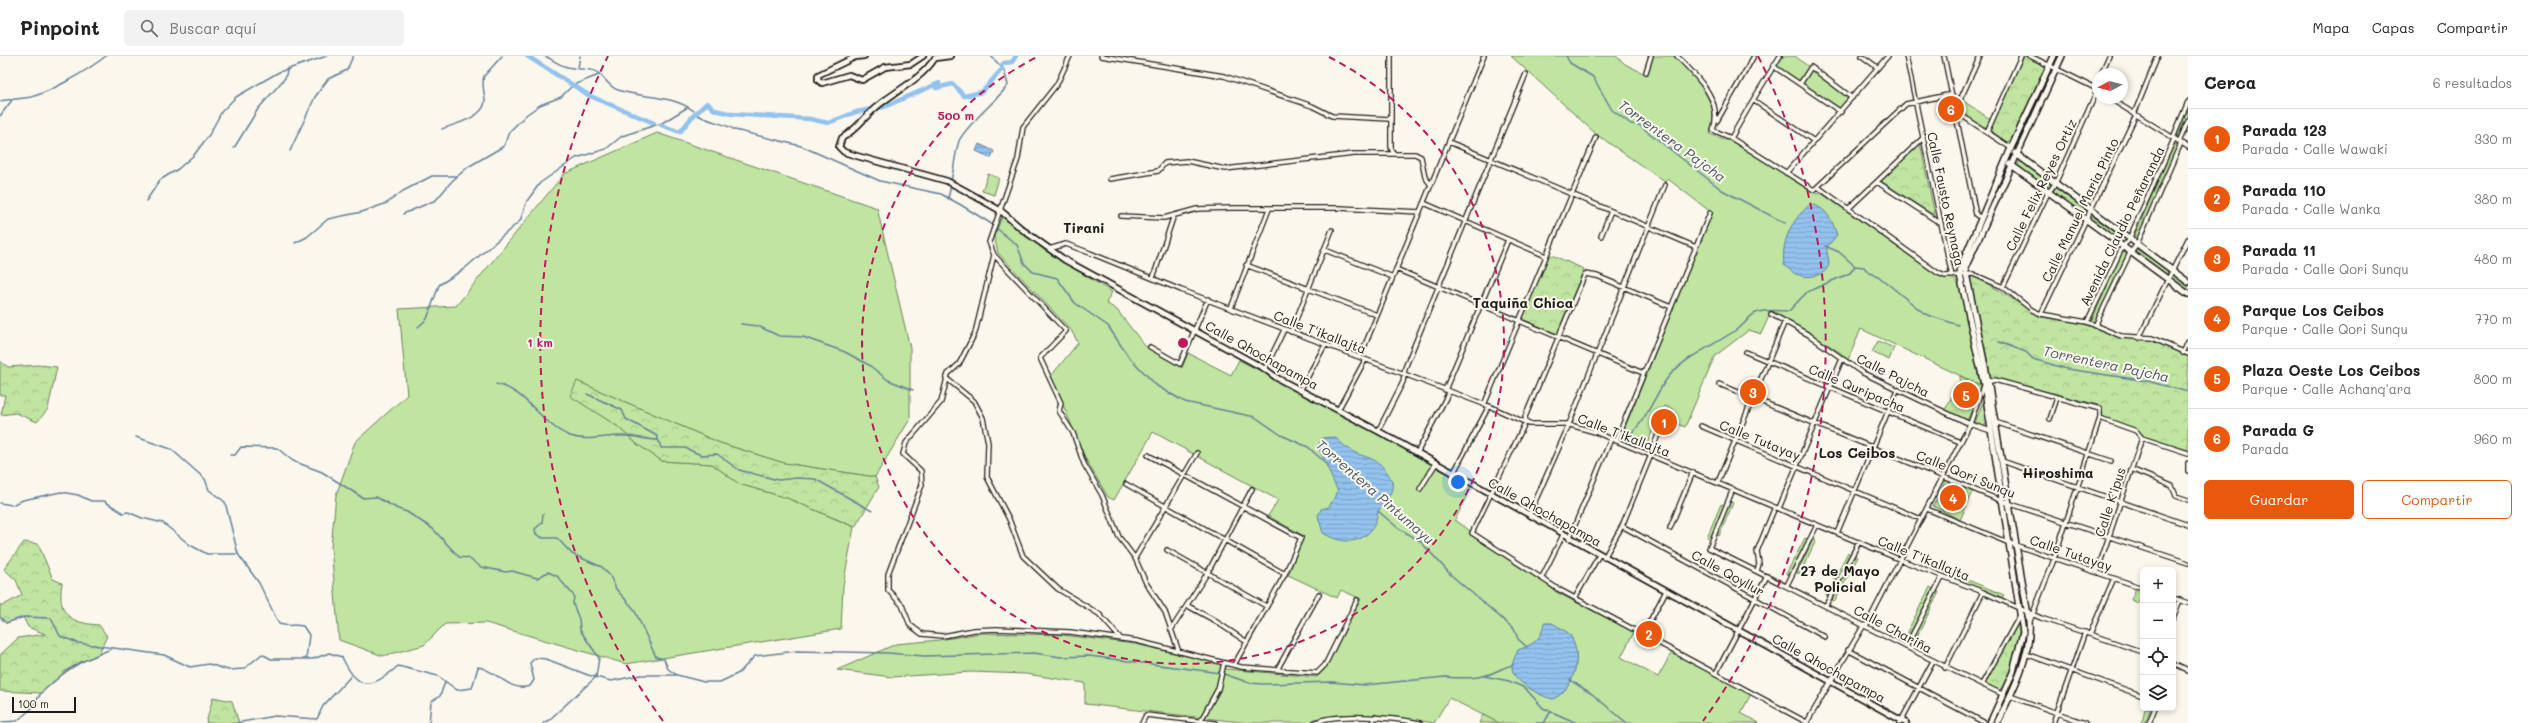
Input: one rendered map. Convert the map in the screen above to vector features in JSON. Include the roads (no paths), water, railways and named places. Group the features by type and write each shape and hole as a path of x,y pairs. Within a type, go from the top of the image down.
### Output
{"main road":[{"path":"1990,723 2004,695 2022,642 2023,610 2012,544 2002,500 1977,342 1963,274 1963,258 1980,217 2007,161 2011,148 2054,56"},
{"path":"1963,274 1968,259 2062,56"},
{"path":"2011,148 2016,155 2091,212 2188,282"},
{"path":"2007,161 2122,248 2188,294"},
{"path":"1977,342 1988,381 2009,502 2012,544"},
{"path":"1997,723 2010,696 2026,654 2030,633 2030,621 2023,610"}],"street":[{"path":"864,56 854,57 818,75 818,80 822,82 849,75 862,80 885,67 911,64 923,56"},
{"name":"Calle Qhochapampa","path":"950,56 935,58 920,77 873,110 855,131 842,138 839,147 844,152 947,181 1001,211 1049,248 1118,290 1265,369 1277,378 1301,389 1378,431 1435,465 1738,630 1901,722 1906,723"},
{"path":"1070,56 1057,84 1023,127 1018,159 989,242 994,255 1066,331 1040,358 1060,403 1059,411 1073,433 1084,464 1102,494 1119,537 1135,558 1146,583 1165,612 1178,652"},
{"path":"1101,56 1224,76 1312,106 1332,116 1390,120"},
{"path":"1391,56 1390,120 1391,148 1394,154"},
{"path":"1360,357 1484,56"},
{"path":"1646,72 1651,56"},
{"path":"1677,56 1709,94 1716,110 1716,123"},
{"path":"1754,56 1713,130 1731,138 1814,190 1906,104 1952,94"},
{"path":"1731,138 1780,56"},
{"path":"1862,56 1878,68"},
{"path":"1786,173 1841,112 1888,56"},
{"name":"Calle Fausto Reynaga","path":"1906,56 1952,276"},
{"path":"1944,56 1976,215 1980,217"},
{"path":"1953,100 1961,98 1980,56"},
{"path":"1987,132 2021,56"},
{"path":"2030,56 2092,87"},
{"path":"2104,68 2109,56"},
{"name":"Calle Manuel Maria Pinto","path":"2041,314 2085,220 2091,212 2135,114 2158,56"},
{"path":"1773,66 1841,112"},
{"path":"1800,84 1811,67 1852,98"},
{"path":"1378,431 1404,382 1405,368 1526,74"},
{"path":"1753,100 1814,141"},
{"name":"Calle Felix Reyes Ortiz","path":"2003,287 2048,193 2055,184 2092,101"},
{"name":"Avenida Claudio Peñaranda","path":"2087,322 2122,248 2129,239 2174,138 2188,102"},
{"path":"2119,104 2188,147"},
{"path":"1956,116 1962,115 2011,148"},
{"name":"Avenida Claudio Peñaranda","path":"2095,326 2130,253 2136,244 2188,121"},
{"path":"1453,474 1487,406 1546,256 1596,137"},
{"path":"1848,209 1923,138"},
{"path":"1449,142 1696,247"},
{"path":"1110,179 1158,171 1165,163 1188,161 1225,168 1354,154 1415,154 1421,157 1425,177 1431,185"},
{"path":"1876,182 1940,223"},
{"path":"1529,515 1568,424 1665,185"},
{"path":"1818,187 1938,273 1952,276 1973,274 2003,287 2032,310 2041,314 2087,322 2121,336 2152,338 2188,354"},
{"path":"1424,203 1546,256"},
{"path":"1121,216 1164,218 1197,209 1339,208 1420,212"},
{"path":"1231,308 1246,265 1269,209"},
{"path":"1601,236 1611,211"},
{"path":"1616,441 1710,213"},
{"path":"1152,278 1174,215"},
{"path":"1291,332 1332,230"},
{"path":"2139,338 2167,280 2174,272 2188,239"},
{"path":"1417,453 1447,391 1508,240"},
{"name":"Calle T'ikallajta","path":"1049,248 1066,244 1284,330 1360,357 1526,421 1529,424 1568,424 1611,439 1718,482 1901,560 1983,592 2032,614 2140,651"},
{"path":"1325,250 1393,277"},
{"path":"994,255 975,333 959,364 946,378 941,402 906,442 903,451 905,458 921,471 922,485 915,507 897,548 888,574 887,585 890,593 902,605 910,625 922,634 943,636 974,630 996,628 1070,632 1121,639 1224,664 1317,673 1322,668 1357,600"},
{"path":"1246,265 1377,315"},
{"path":"1396,269 1643,373"},
{"path":"1671,307 1597,276 1585,274 1525,417 1526,421 1492,495 1472,533 1542,577 1558,589 1808,723 1848,650 1865,625 1901,560 1970,424 1984,385 1988,381 1995,380 2100,409 2100,418 2054,557 2030,621"},
{"path":"1150,347 1180,364 1196,331 1208,299"},
{"name":"Calle Pajcha","path":"1771,314 1785,321 1862,372 1970,424 1991,432"},
{"path":"1718,482 1785,321"},
{"path":"1265,369 1284,330"},
{"path":"2183,353 2188,342"},
{"path":"1301,389 1325,345"},
{"name":"Calle Quripacha","path":"1746,352 1830,386 1960,442"},
{"path":"1779,508 1842,359"},
{"path":"1338,410 1365,360"},
{"path":"946,378 974,401 983,418 988,443 987,477 1009,518 1024,556 1058,588 1099,614 1121,639"},
{"name":"Calle Qori Sunqu","path":"1718,384 2002,500 2188,563"},
{"path":"1837,533 1897,390"},
{"path":"2050,419 2057,398"},
{"path":"1604,558 1622,526 1667,412"},
{"path":"2100,418 2136,431 2142,438 2188,453"},
{"path":"1995,422 2111,461"},
{"name":"Calle Tutayay","path":"1701,426 1921,519"},
{"name":"Calle K'ipus","path":"2097,572 2142,438"},
{"path":"1569,538 1611,439"},
{"path":"1135,558 1197,453"},
{"path":"1148,455 1301,538 1285,574 1234,665"},
{"path":"2002,462 2188,525"},
{"path":"2188,464 2188,471"},
{"path":"1420,489 1435,465"},
{"path":"2131,469 2172,486 2176,496 2188,500"},
{"path":"1670,528 1693,472"},
{"path":"1126,484 1226,539 1285,574"},
{"path":"1171,630 1177,618 1188,606 1190,599 1208,572 1252,489"},
{"name":"Calle Chariña","path":"1733,489 1709,548 1788,585 1945,668 2004,695"},
{"path":"1757,571 1759,564 1757,551 1775,507"},
{"name":"Calle Tutayay","path":"1927,508 2012,544 2140,587"},
{"path":"1788,585 1817,525"},
{"name":"Calle Qoyllur","path":"1622,526 1825,637"},
{"path":"1542,577 1563,534"},
{"path":"1826,605 1859,542"},
{"path":"1167,550 1266,606"},
{"path":"1575,598 1598,555"},
{"path":"1716,673 1767,576"},
{"path":"1906,647 1942,576"},
{"path":"2090,634 2114,578"},
{"path":"1643,634 1666,591"},
{"path":"1945,668 1983,592"},
{"path":"1277,670 1319,594"},
{"path":"2176,599 2188,603"},
{"path":"2176,610 2180,600"},
{"path":"1188,606 1212,619 1246,642"},
{"path":"1982,684 2023,610"},
{"path":"2053,723 2085,632"},
{"path":"1848,650 1985,723"},
{"path":"2026,654 2140,695"},
{"path":"1901,722 1933,661"},
{"path":"1200,722 1218,689 1224,664"},
{"path":"2176,665 2188,671"},
{"path":"2010,696 2085,723"},
{"path":"2149,723 2154,711"},
{"path":"1142,723 1146,715 1216,723"},
{"path":"1314,723 1339,718 1374,718 1420,723"},
{"path":"1372,723 1374,718"}],"water":[{"path":"979,144 994,151 991,158 976,151"},
{"path":"1811,204 1821,208 1828,215 1837,235 1827,247 1829,263 1824,272 1814,276 1803,276 1794,273 1784,265 1784,247 1793,223"},
{"path":"1335,437 1349,449 1371,458 1380,464 1392,481 1392,490 1379,511 1375,524 1364,536 1351,541 1344,541 1330,537 1323,533 1318,516 1321,509 1329,507 1338,491 1318,447 1322,438"},
{"path":"1544,623 1552,623 1568,633 1574,643 1576,652 1575,671 1571,680 1566,688 1553,699 1537,693 1526,686 1517,678 1512,668 1518,650 1536,641 1541,634"}],"waterway":[{"path":"0,101 31,97 40,94 80,74 106,56"},
{"path":"146,201 160,180 178,169 194,155 209,135 222,111 236,97 279,72 327,56"},
{"path":"290,151 315,97 328,79 347,70 353,56"},
{"path":"442,129 468,120 480,112 485,101 483,86 484,76 502,56"},
{"path":"527,56 590,96 654,123"},
{"name":"Torrentera Pintumayu","path":"545,56 568,67 595,71 611,86 618,90 667,99 694,111"},
{"path":"578,68 580,56"},
{"path":"951,181 959,141 963,134 1008,85 1004,70 991,56"},
{"path":"1002,65 1004,63 1012,62 1016,56"},
{"name":"Torrentera Pajcha","path":"1566,56 1570,63 1593,77 1612,110 1631,124 1639,125 1722,190 1785,223"},
{"path":"234,148 258,109 285,78 288,68"},
{"path":"661,125 680,132 692,117 707,103 715,110 732,114 810,119 828,123 856,112 884,107 939,83 936,88 953,84 964,96 982,92 1002,69"},
{"path":"573,85 599,75"},
{"path":"403,214 436,200 452,181 468,167 504,146 509,132 526,115 540,105 561,97 571,87"},
{"path":"0,116 12,100"},
{"path":"418,327 427,319 439,285 464,269 520,221 527,201 540,183 576,158 606,149 622,136 662,123 688,107"},
{"name":"Torrentera Pintumayu","path":"698,115 708,120 726,125 735,130 801,146 880,181 941,194 961,205 990,223 1017,245 1024,263 1033,272 1057,278 1075,303 1108,326 1128,356 1157,386 1185,402 1255,417 1281,435 1308,447 1329,466"},
{"path":"295,243 307,237 328,219 362,212 387,203 403,191 432,176 458,176"},
{"path":"948,199 951,185"},
{"name":"Torrentera Pajcha","path":"1825,246 1839,252 1855,266 1864,267 1869,273 1878,276 1925,314 1958,325"},
{"path":"1621,439 1628,436 1641,423 1666,380 1691,357 1731,333 1754,314 1768,311 1789,311 1807,292 1850,273 1855,266"},
{"path":"741,324 758,326 779,336 803,337 845,352 869,365 888,380 913,390"},
{"name":"Torrentera Pajcha","path":"1999,342 2026,352 2033,359 2067,369 2147,381 2188,392"},
{"path":"496,384 517,393 551,424 570,436 577,438 629,436 658,440"},
{"path":"587,394 622,410 626,419 657,436 661,448 685,448 701,455 717,454 739,470 778,480 797,478 815,479 872,511"},
{"path":"136,437 171,449 205,479 209,490 225,502 238,554 259,583 279,624 303,626 309,635 306,659"},
{"path":"230,455 235,455 241,447 277,448 293,461 322,472 363,498 376,497 398,509 407,512 433,529 459,557 468,558 481,567 506,572 512,571 537,578 548,572 557,576 574,596 573,604 579,619 580,630 599,658 596,677 549,720 543,723"},
{"path":"0,503 12,505 23,500 61,492 78,495 91,501 104,501 123,513 128,512 142,518 163,523 190,545 207,554 238,554"},
{"name":"Torrentera Pintumayu","path":"1378,511 1398,528 1420,541 1451,575 1514,629 1518,639 1527,647"},
{"path":"543,514 542,523 535,529 536,534 543,538 557,538 572,554 602,567 610,576 616,589 634,609 656,657 664,659 668,669 677,675"},
{"path":"0,617 6,623 24,617 51,618 60,636 78,643 164,655 190,667 209,664 228,670 244,669 262,654 271,659 313,659 329,653 342,657 354,676 360,681 366,683 381,679 398,666 438,676 457,690 472,688 478,667 491,672 509,684 523,687 530,686 534,680 530,663 535,658 546,659 588,675 611,681 641,675 677,675 704,682 720,682 739,673 755,656 797,651 888,653 924,656 1034,653 1061,657 1089,656 1221,673 1250,683 1263,684 1332,682 1365,685 1445,677 1474,678 1487,675 1513,665"},
{"path":"0,722 17,721 32,708 41,693 66,671 81,662 113,648"},
{"path":"236,723 275,716 317,719 323,706 351,676"},
{"path":"1484,676 1509,681 1525,688 1543,708 1577,723"},
{"name":"Torrentera Pintumayu","path":"1570,680 1592,694 1627,723"},
{"path":"429,723 431,702 440,696 445,682"},
{"path":"1536,723 1544,723 1551,711"}],"place":[{"name":"Parada G","path":"1951,109"},
{"name":"Parada 11","path":"1753,392"},
{"name":"Plaza Oeste Los Ceibos","path":"1966,395"},
{"name":"Parada 123","path":"1664,422"},
{"name":"Parque Los Ceibos","path":"1953,498"},
{"name":"Parada 110","path":"1649,634"}],"district":[{"name":"Tirani","path":"1084,228"},
{"name":"Taquiña Chica","path":"1523,303"},
{"name":"Los Ceibos","path":"1857,453"},
{"name":"Hiroshima","path":"2058,473"},
{"name":"27 de Mayo Policial","path":"1840,580"}]}
